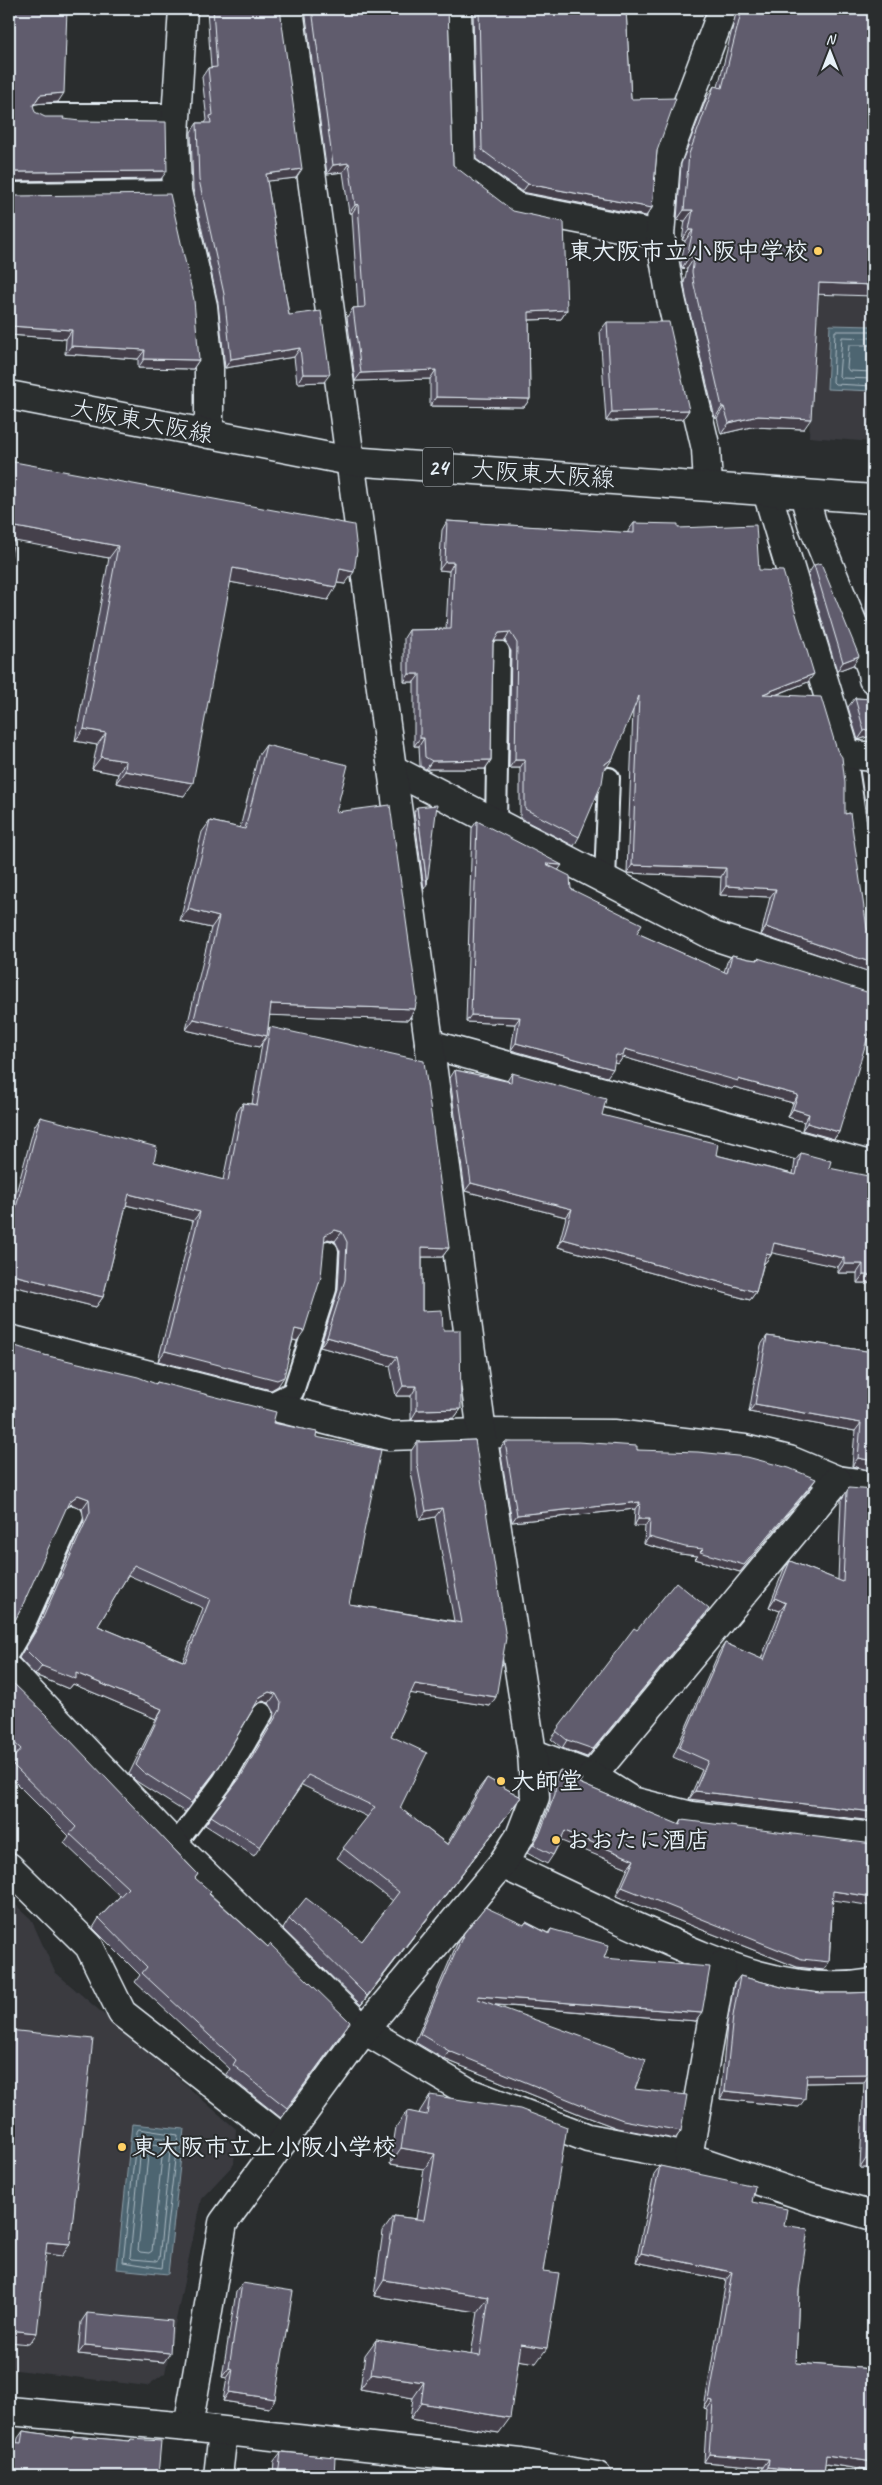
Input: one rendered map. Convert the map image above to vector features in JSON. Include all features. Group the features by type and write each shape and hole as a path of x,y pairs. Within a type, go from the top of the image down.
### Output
{"street":[{"path":"182,9 176,114 177,191 202,306 209,368 209,434"},
{"path":"188,2427 223,2223 364,2030 502,1864 520,1836 535,1797 532,1754 482,1433 289,9"},
{"path":"456,9 461,167 516,208 660,235"},
{"path":"708,486 706,449 671,299 660,235 666,162 724,9"},
{"name":"大阪東大阪線","path":"9,395 350,461 873,499"},
{"path":"767,492 846,754 873,757"},
{"path":"804,494 812,523 873,679"},
{"path":"392,769 714,936 873,988"},
{"path":"429,1044 873,1166"},
{"path":"9,1339 388,1436 482,1433 614,1434 745,1449 789,1460 837,1480 873,1485"},
{"path":"592,1776 837,1480"},
{"path":"9,1670 175,1845 364,2030 470,2093 588,2138 688,2157 810,2198 873,2216"},
{"path":"532,1754 592,1776 632,1801 692,1816 873,1837"},
{"path":"502,1864 611,1916 722,1965 769,1978 819,1987 873,1982"},
{"path":"9,1867 89,1946 122,2013 284,2140"},
{"path":"688,2157 722,1965"},
{"path":"9,2411 188,2427 520,2470 597,2476"},
{"path":"218,2476 223,2432"}],"lane":[{"path":"39,114 176,114"},
{"path":"9,192 177,191"},
{"path":"496,824 499,651"},
{"path":"846,754 873,934"},
{"path":"605,880 609,778"},
{"path":"267,1405 293,1392 326,1290 328,1251"},
{"path":"9,1652 24,1626 73,1516"},
{"path":"175,1845 223,1781 264,1713"}],"shaded area":[{"path":"873,36 873,442 809,437 815,301"},
{"name":"東大阪市立上小阪小学校","path":"9,1899 31,1919 55,1972 236,2129 234,2164 201,2199 165,2373 147,2386 9,2369"}],"water":[{"path":"830,325 873,326 873,391 827,389"},
{"path":"132,2124 184,2129 168,2274 117,2269"}],"building":[{"path":"9,9 67,9 64,93 40,95 33,105 35,112 45,117 64,117 63,119 80,121 166,122 167,171 15,172 9,176"},
{"path":"213,9 280,9 302,169 266,174 289,315 321,311 330,374 303,374 300,348 231,359 224,294 199,180 197,123 211,123 210,116 213,115 208,68 217,67"},
{"path":"312,9 448,9 453,165 513,211 564,222 567,310 529,312 530,399 436,397 436,370 361,373 353,308 365,307 358,204 355,205 349,163 333,165"},
{"path":"479,9 626,9 631,99 676,98 657,151 652,208 528,184 482,150"},
{"path":"742,9 873,9 873,285 819,283 811,419 758,416 729,423 724,407 722,407 694,285 692,272 694,258 689,257 688,252 693,230 689,230 693,210 684,210 689,154 714,86 722,88"},
{"path":"9,194 15,196 170,194 194,300 199,360 144,359 145,350 71,346 72,330 9,326"},
{"path":"607,322 669,322 689,410 612,412"},
{"path":"9,461 354,525 357,551 354,572 340,569 336,587 233,568 193,783 125,771 126,761 101,757 106,733 84,729 118,546 16,527 9,566"},
{"path":"447,521 634,533 634,523 678,524 678,528 756,525 759,570 783,571 814,674 763,694 821,697 837,750 842,757 845,783 845,814 850,813 867,928 870,934 873,935 873,963 766,927 776,889 726,886 726,868 632,865 639,696 613,758 605,764 602,783 579,837 525,809 525,760 515,760 517,643 510,632 499,633 493,643 491,760 432,761 425,757 424,738 420,738 420,674 409,674 409,630 451,629 454,562 445,562"},
{"path":"821,563 859,656 843,662 814,565"},
{"path":"855,698 873,699 873,728 864,731"},
{"path":"266,745 348,765 336,812 390,805 417,999 415,1009 271,1004 267,1036 194,1019 219,917 188,909 210,821 245,829"},
{"path":"437,805 427,884 417,807"},
{"path":"477,821 562,865 546,864 570,876 571,889 642,924 637,933 727,973 732,955 749,959 758,960 758,958 873,994 873,1020 839,1132 807,1123 809,1114 793,1109 798,1095 738,1079 738,1081 625,1049 623,1056 616,1055 613,1069 516,1043 520,1017 471,1015"},
{"path":"270,1027 424,1061 449,1248 422,1247 422,1311 442,1310 443,1330 460,1330 461,1409 417,1410 417,1386 403,1386 397,1357 327,1337 345,1280 347,1242 342,1232 335,1230 325,1235 321,1277 304,1331 295,1329 284,1377 277,1380 165,1351 200,1212 129,1194 103,1297 9,1274 9,1234 40,1117 157,1147 154,1162 228,1181 243,1103 257,1105"},
{"path":"455,1070 511,1082 512,1073 606,1099 602,1115 718,1144 716,1155 796,1175 801,1153 831,1161 829,1168 873,1177 873,1275 863,1275 863,1264 844,1264 844,1258 774,1243 771,1255 766,1254 756,1292 563,1239 572,1209 471,1183"},
{"path":"767,1336 873,1352 873,1461 858,1458 861,1423 755,1404"},
{"path":"9,1344 44,1355 138,1377 156,1384 157,1382 276,1412 273,1423 317,1432 316,1437 381,1450 349,1604 462,1623 442,1508 426,1511 417,1463 417,1442 475,1440 506,1638 496,1697 415,1684 391,1736 427,1753 400,1808 448,1845 487,1778 521,1797 367,1996 289,1919 306,1898 362,1941 399,1892 343,1848 375,1807 308,1775 260,1847 211,1816 240,1778 280,1710 281,1703 276,1694 269,1692 260,1697 220,1765 191,1803 143,1772 136,1765 162,1709 76,1673 76,1679 42,1666 25,1649 41,1622 90,1512 89,1499 78,1495 69,1502 20,1611 9,1631","holes":["134,1565 210,1599 185,1662 98,1626"]},
{"path":"505,1442 578,1442 637,1446 637,1450 698,1452 747,1457 789,1468 816,1479 744,1565 700,1552 703,1549 685,1547 649,1537 650,1519 638,1519 640,1502 517,1515"},
{"path":"849,1488 873,1490 873,1812 695,1791 708,1761 679,1748 725,1643 764,1660 786,1603 775,1598 790,1561 843,1582 847,1491"},
{"path":"676,1582 709,1609 593,1749 567,1740 556,1731 634,1628 637,1630"},
{"path":"9,1679 47,1716 198,1874 195,1878 211,1892 209,1894 268,1947 270,1944 350,2022 287,2108 233,2065 236,2060 142,1973 147,1967 99,1918 128,1888 70,1834 76,1827 10,1762 21,1749 9,1738"},
{"path":"560,1770 582,1779 579,1783 680,1825 682,1820 873,1844 873,1897 833,1891 829,1962 802,1959 622,1887 634,1860 565,1831 553,1855 533,1845 540,1833 555,1794 556,1778"},
{"path":"485,1907 524,1925 526,1922 549,1934 551,1929 609,1945 604,1958 710,1967 702,2013 478,1996 478,1999 646,2060 635,2089 687,2095 681,2131 623,2120 587,2107 449,2051 420,2034 464,1933"},
{"path":"740,1976 789,1989 821,1993 873,1992 873,2160 866,2159 870,2074 807,2075 805,2099 725,2091 733,2016"},
{"path":"9,2030 93,2039 70,2244 47,2242 37,2333 9,2330"},
{"path":"430,2095 520,2109 567,2127 543,2271 559,2273 547,2348 521,2344 510,2418 421,2403 424,2382 371,2374 376,2340 480,2356 489,2297 384,2280 394,2216 424,2220 435,2154 401,2148 407,2111 427,2115"},
{"path":"660,2166 755,2186 752,2202 787,2209 784,2225 808,2229 799,2290 796,2363 873,2369 873,2462 826,2455 824,2474 768,2467 769,2459 709,2454 713,2401 709,2400 732,2272 641,2253"},
{"path":"242,2283 293,2291 275,2399 229,2392 233,2369 229,2368"},
{"path":"87,2313 172,2321 170,2353 85,2345"},
{"path":"23,2431 72,2438 72,2436 130,2441 131,2439 161,2441 158,2476 9,2476 9,2442 21,2443"},
{"path":"281,2452 335,2457 334,2476 278,2476"}],"place":[{"name":"東大阪市立小阪中学校","path":"818,251"},
{"name":"大師堂","path":"501,1781"},
{"name":"おおたに酒店","path":"556,1840"},
{"name":"東大阪市立上小阪小学校","path":"122,2147"}]}
